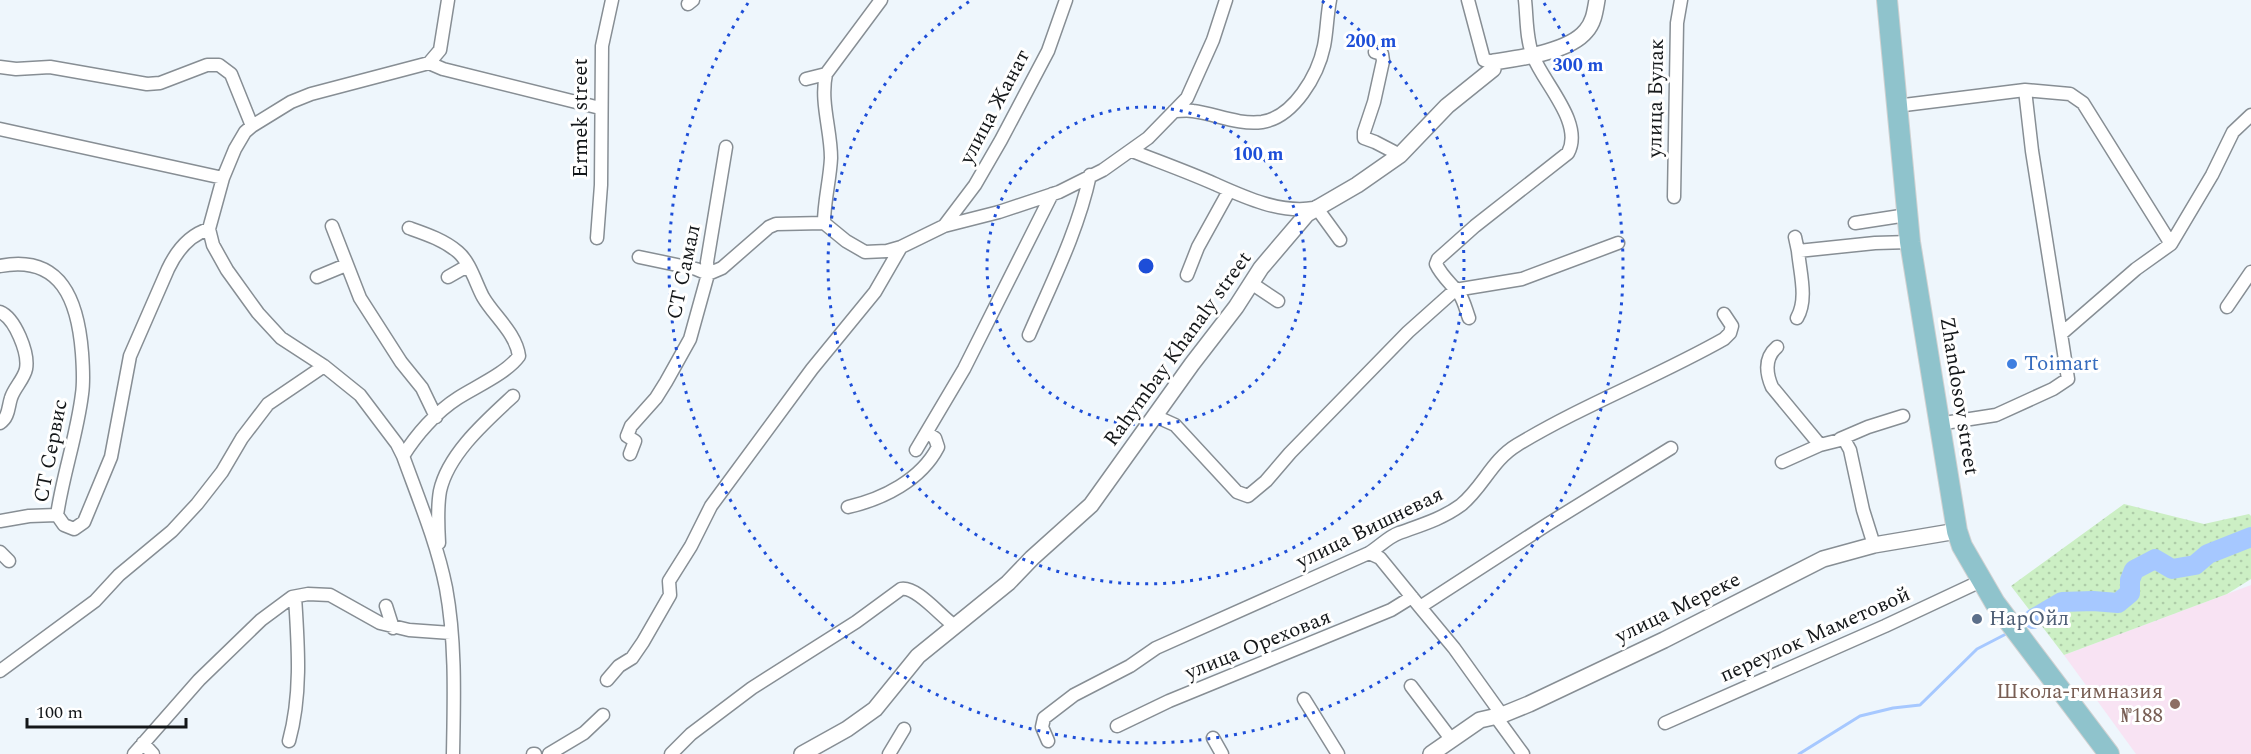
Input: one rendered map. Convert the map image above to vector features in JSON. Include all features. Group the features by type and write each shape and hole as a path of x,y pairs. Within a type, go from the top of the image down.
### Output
{"main road":[{"name":"Zhandosov street","path":"1887,0 1910,242 1957,531 1962,546 1981,581 2109,754"}],"street":[{"path":"448,0 440,50 429,63 311,94 291,102 245,132 234,149 223,178 209,229 213,244 227,270 258,314 281,338 324,366 360,395 397,444 403,456 440,561 447,594 451,633 453,754"},
{"name":"Ermek street","path":"597,238 601,185 602,46 612,0"},
{"path":"824,223 831,159 823,89 826,74 881,0"},
{"name":"улица Жанат","path":"944,226 975,185 1001,140 1048,51 1066,0"},
{"path":"639,257 696,269 708,274 722,268 769,227 776,224 824,223 846,241 865,252 887,251 901,247 944,226 999,212 1052,194 1103,170 1132,151 1187,98 1213,40 1226,0"},
{"path":"1174,111 1192,111 1231,121 1261,122 1280,114 1296,100 1314,74 1324,47 1330,0"},
{"path":"1468,0 1484,60 1494,62 1533,56 1561,47 1580,37 1593,20 1597,0"},
{"path":"1469,318 1461,296 1438,268 1436,264 1438,259 1475,226 1568,153 1573,145 1572,129 1533,56 1528,39 1525,0"},
{"name":"улица Булак","path":"1674,197 1677,22 1681,0"},
{"path":"1376,52 1382,54 1383,61 1364,138 1400,155"},
{"name":"Rahymbay Khanaly street","path":"802,754 847,729 875,709 918,656 1008,583 1091,505 1276,250 1315,208 1357,185 1400,155 1447,106 1492,69 1494,62"},
{"path":"429,63 443,69 600,108"},
{"path":"0,67 16,69 50,67 147,84 160,83 207,65 219,65 231,74 252,126"},
{"path":"806,79 826,74"},
{"path":"1938,424 1996,415 2053,389 2068,379 2032,151 2025,90"},
{"path":"1896,106 2025,90 2070,94 2083,104 2171,244"},
{"path":"2061,334 2136,269 2171,244 2212,175 2233,132 2251,114"},
{"path":"0,129 223,178"},
{"name":"СТ Самал","path":"630,454 635,441 627,436 632,426 656,398 684,352 704,295 708,274 707,262 726,147"},
{"path":"1132,151 1229,191 1294,210 1315,208 1340,240"},
{"path":"1029,335 1072,238 1085,201 1090,175"},
{"path":"1187,275 1198,247 1229,191"},
{"path":"916,450 973,351 1052,194"},
{"path":"1855,223 1907,215"},
{"path":"332,226 360,298 401,362 422,388 436,417"},
{"path":"403,456 436,417 456,399 519,356 518,349 509,333 484,299 460,253 433,237 409,228"},
{"name":"СТ Сервис","path":"0,266 26,265 43,268 54,274 65,289 77,314 81,335 83,392 57,515 68,527 74,529 84,522 111,457 130,356 174,256 191,237 209,229"},
{"path":"1795,237 1803,300 1802,309 1797,318"},
{"path":"1798,251 1875,243 1910,242"},
{"path":"1155,416 1174,425 1238,492 1248,496 1266,482 1290,453 1408,332 1455,290 1522,279 1618,243"},
{"path":"607,680 619,666 632,658 643,642 670,595 669,581 691,546 711,506 812,369 875,292 901,247"},
{"path":"317,277 346,265"},
{"path":"448,277 462,269 469,269"},
{"path":"2227,307 2251,272"},
{"path":"1251,283 1278,300"},
{"path":"0,312 12,321 16,329 26,369 14,392 8,412 0,423"},
{"name":"улица Вишневая","path":"1048,741 1042,728 1044,718 1074,695 1130,666 1156,648 1369,553 1398,533 1432,523 1461,505 1478,489 1502,456 1515,446 1546,428 1724,339 1730,333 1732,326 1724,314"},
{"path":"1777,347 1767,364 1772,387 1820,445"},
{"path":"0,671 95,602 118,575 172,531 222,472 242,438 268,404 324,366"},
{"path":"440,561 439,501 445,478 466,445 513,396"},
{"path":"1782,462 1820,445 1846,439 1868,427 1903,416"},
{"path":"848,507 870,502 888,494 913,477 931,460 938,447 935,438 927,433"},
{"path":"1846,439 1874,545"},
{"path":"397,444 404,446 411,444"},
{"name":"улица Ореховая","path":"1117,726 1169,701 1391,610 1416,602 1671,448"},
{"path":"0,521 29,516 57,515"},
{"name":"улица Мереке","path":"1431,754 1480,720 1499,716 1664,640 1823,559 1874,545 1957,531"},
{"path":"1369,553 1380,558 1454,648 1523,754"},
{"name":"переулок Маметовой","path":"1665,723 1981,581"},
{"path":"671,754 697,729 752,688 856,622 901,589 906,588 915,592 954,626"},
{"path":"134,754 199,680 250,630 284,602 295,597 308,594 330,595 393,628 451,633"},
{"path":"289,741 294,724 298,680 295,597"},
{"path":"386,606 393,628"},
{"path":"1411,686 1451,739"},
{"path":"1304,699 1338,754"},
{"path":"549,754 584,733 603,716"},
{"path":"889,754 904,729"},
{"path":"1214,738 1222,754"},
{"path":"143,743 153,754"}],"shaded area":[{"name":"Школа-гимназия №188","path":"2251,585 2251,754 2136,754 2064,655"}],"green space":[{"path":"2124,504 2204,524 2249,514 2251,516 2251,579 2227,594 2064,655 2011,586"}],"waterway":[{"path":"2033,619 2062,602 2118,603 2130,593 2130,580 2134,570 2155,559 2172,569 2195,565 2208,554 2251,537"},
{"path":"1799,754 1860,716 1893,708 1920,705 1977,649 2006,634"}],"place":[{"name":"Toimart","path":"2012,364"},
{"name":"НарОйл","path":"1977,619"},
{"name":"Школа-гимназия №188","path":"2175,704"}]}
